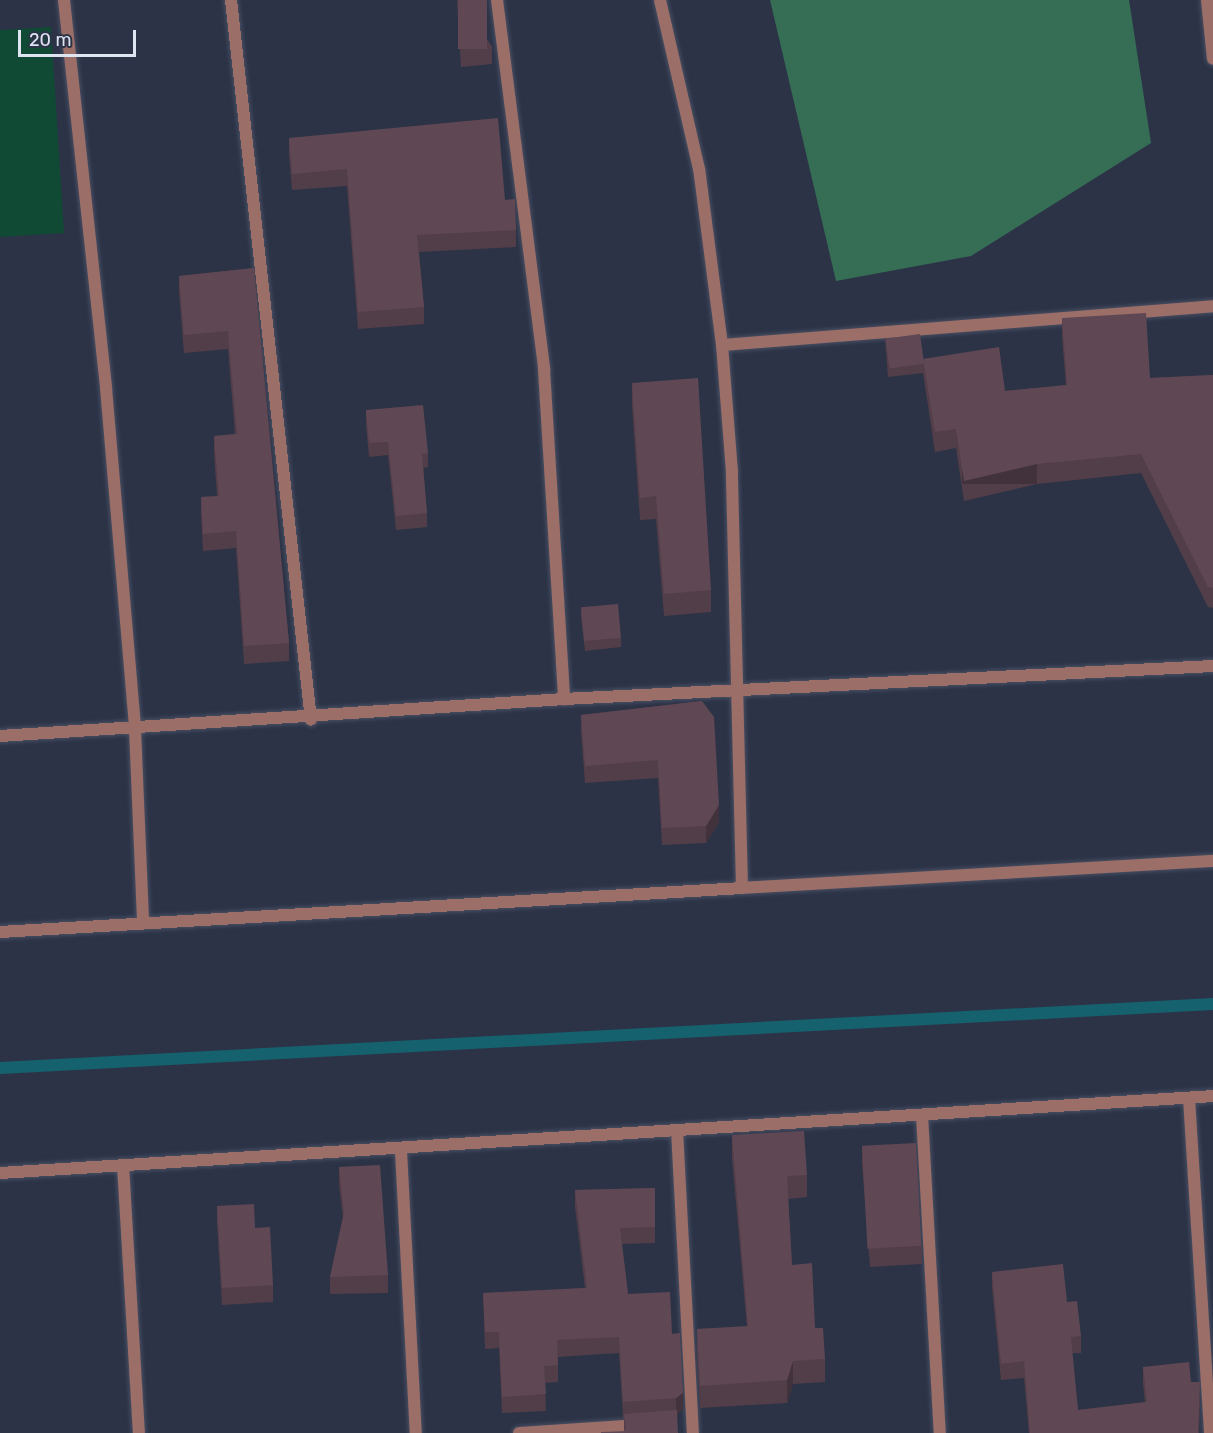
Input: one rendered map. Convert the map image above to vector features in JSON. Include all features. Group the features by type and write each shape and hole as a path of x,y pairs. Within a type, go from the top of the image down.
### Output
{"street":[{"path":"64,0 106,388 135,729 142,923"},
{"path":"231,0 311,720"},
{"path":"497,0 544,369 564,699"},
{"path":"660,0 699,169 722,345 739,691 742,888"},
{"path":"1208,0 1213,59"},
{"path":"722,345 1213,306"},
{"path":"0,736 311,720 564,699 1213,666"},
{"path":"0,932 1213,861"},
{"path":"0,1173 400,1151 677,1130 1213,1096"},
{"path":"1189,1098 1210,1433"},
{"path":"922,1115 940,1433"},
{"path":"677,1130 689,1426"},
{"path":"400,1151 416,1433"},
{"path":"123,1165 139,1433"},
{"path":"519,1433 658,1424"}],"green space":[{"path":"770,0 1129,0 1151,143 971,256 836,281"},
{"path":"51,27 64,233 0,237 0,30"}],"building":[{"path":"458,0 487,0 487,49 458,49"},
{"path":"498,118 505,200 515,199 516,230 417,235 424,307 358,312 347,169 292,174 289,138"},
{"path":"254,268 289,643 244,646 236,531 203,534 201,497 219,496 214,436 237,434 228,331 184,335 179,276"},
{"path":"1146,313 1150,378 1213,375 1213,588 1208,587 1141,454 1037,464 964,481 956,429 935,432 923,359 999,347 1005,391 1067,385 1062,318"},
{"path":"920,334 924,364 890,369 885,339"},
{"path":"698,378 711,590 664,594 656,496 640,498 632,383"},
{"path":"423,405 428,453 422,454 427,513 396,516 388,442 369,443 366,410"},
{"path":"618,604 621,638 584,641 581,607"},
{"path":"702,701 714,717 719,805 706,826 662,828 658,760 585,766 581,715"},
{"path":"804,1131 807,1175 787,1176 792,1265 812,1263 815,1328 823,1328 825,1359 793,1361 787,1380 700,1386 697,1329 748,1326 732,1135"},
{"path":"916,1143 921,1246 867,1249 862,1146"},
{"path":"380,1165 388,1275 330,1277 344,1212 339,1167"},
{"path":"655,1188 655,1227 620,1228 628,1294 670,1292 672,1334 680,1333 683,1393 676,1398 623,1402 619,1337 557,1340 558,1365 544,1366 546,1394 502,1397 499,1332 485,1332 483,1293 587,1288 575,1190"},
{"path":"254,1204 255,1228 270,1227 273,1285 222,1288 217,1206"},
{"path":"1063,1264 1067,1302 1077,1301 1081,1336 1071,1337 1078,1410 1147,1402 1143,1367 1189,1362 1191,1382 1200,1382 1198,1433 1030,1433 1024,1361 1001,1364 992,1272"},
{"path":"677,1410 678,1433 601,1433 626,1431 624,1414"}],"waterway":[{"path":"0,1068 1213,1004"}]}
